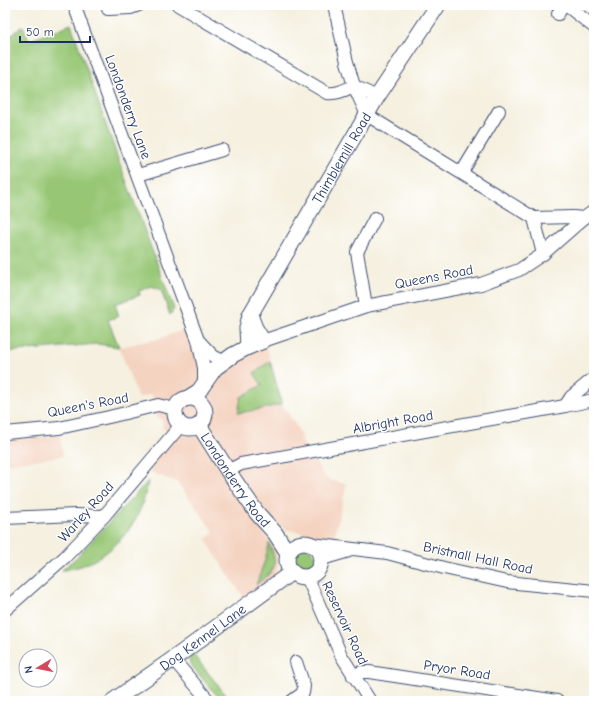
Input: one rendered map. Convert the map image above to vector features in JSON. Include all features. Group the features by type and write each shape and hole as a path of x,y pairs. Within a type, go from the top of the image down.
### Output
{"main road":[{"name":"Thimblemill Road","path":"248,347 250,315 377,97 438,5"},
{"path":"188,398 194,398 199,401 205,412 204,418 199,425 190,428 181,425 176,420 176,409 178,404 182,400 199,391 215,368 233,355 263,341 255,328 250,315"},
{"path":"203,406 214,380 225,362"},
{"name":"Londonderry Road","path":"199,425 228,471 258,513 275,533 288,553"},
{"name":"Londonderry Road","path":"275,533 288,538 311,543"},
{"path":"301,542 311,543 320,552 322,559 321,565 317,571 307,577 299,576 292,572 287,564 288,553 293,546 301,542"},
{"name":"Dog Kennel Lane","path":"113,701 292,572"}],"street":[{"name":"Londonderry Lane","path":"74,5 198,340 204,368 204,383"},
{"path":"108,9 116,10 131,8 139,5"},
{"path":"178,5 327,93 334,94 342,92 354,86"},
{"path":"334,5 354,86 367,115 462,172 534,218 584,218"},
{"path":"562,8 594,26"},
{"path":"354,86 377,97"},
{"path":"462,172 499,111"},
{"name":"Londonderry Lane","path":"138,175 222,150"},
{"name":"Queens Road","path":"263,341 366,306 481,284 519,270 543,254 594,211"},
{"path":"366,306 357,252 375,218"},
{"path":"534,218 543,254"},
{"name":"Londonderry Lane","path":"198,340 213,356 225,362"},
{"path":"565,406 571,397 594,378"},
{"name":"Albright Road","path":"228,471 241,464 594,400"},
{"name":"Queen's Road","path":"5,433 59,428 158,405 176,409"},
{"name":"Warley Road","path":"5,610 65,557 104,516 181,425"},
{"path":"5,518 76,515 104,516"},
{"name":"Bristnall Hall Road","path":"311,543 387,552 444,568 507,582 594,592"},
{"name":"Bristnall Hall Road","path":"322,559 356,549"},
{"name":"Reservoir Road","path":"307,577 341,655 370,701"},
{"path":"173,659 209,701"},
{"path":"292,701 302,693 304,686 296,662"},
{"name":"Pryor Road","path":"353,676 361,672 369,672 556,701"}],"shaded area":[{"path":"193,328 208,361 222,367 263,341 267,348 282,404 298,429 304,445 325,477 330,480 347,484 334,537 284,529 274,520 262,530 276,552 278,563 277,571 273,577 244,598 206,539 214,532 177,482 155,474 145,468 172,436 162,427 163,423 160,418 156,418 152,394 138,398 119,347 158,339"},
{"path":"60,436 63,456 5,464 5,440"}],"green space":[{"path":"71,24 117,156 174,309 170,315 161,290 152,286 139,291 140,295 115,304 119,316 108,320 119,347 97,344 5,352 5,40 23,26 29,41"},
{"path":"270,361 282,404 238,413 241,397 262,385 254,373"},
{"path":"148,481 147,489 138,515 122,538 112,548 89,563 76,568 62,570 76,558"},
{"path":"269,543 274,557 274,567 268,575 256,585 265,560"},
{"path":"304,548 312,552 316,560 312,568 304,572 296,568 292,560 296,552"},
{"path":"192,653 226,695 220,699 195,670 189,661"}]}
